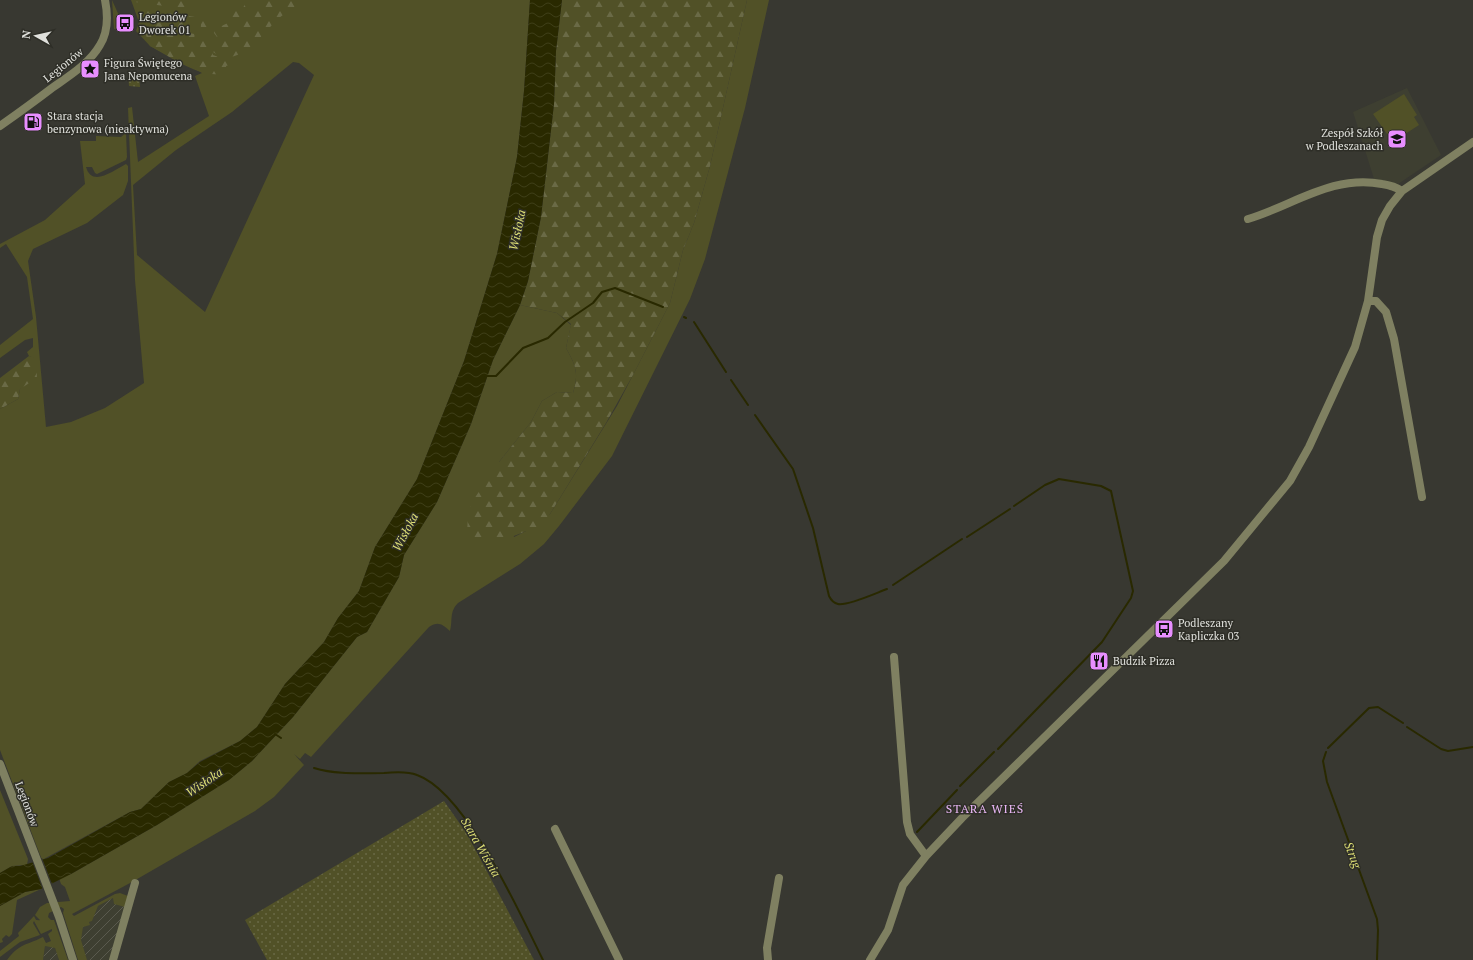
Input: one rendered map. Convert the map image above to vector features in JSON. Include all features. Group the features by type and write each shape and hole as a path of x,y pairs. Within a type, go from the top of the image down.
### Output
{"street":[{"name":"Legionów","path":"0,126 76,71 92,55 100,45 104,33 107,15 105,0"},
{"path":"870,960 888,930 903,885 926,856 962,818 1166,620 1224,561 1257,523 1300,466 1355,347 1368,301 1377,237 1382,220 1390,206 1402,191 1473,142"},
{"path":"1248,219 1268,213 1302,196 1349,183 1372,182 1398,188 1402,191"},
{"path":"1368,301 1376,301 1386,312 1394,339 1422,497"},
{"path":"894,657 907,822 910,834 926,856"},
{"name":"Legionów","path":"0,764 59,917 73,960"},
{"path":"555,829 619,960"},
{"path":"768,960 767,948 778,878"},
{"path":"113,960 134,883"}],"shaded area":[{"name":"Zespół Szkół w Podleszanach","path":"1407,88 1441,155 1398,184 1374,179 1353,112"},
{"path":"113,898 127,900 110,960 85,960 74,923 98,906"},
{"path":"45,946 55,947 59,960 43,960"}],"green space":[{"path":"112,0 121,20 126,19 127,21 125,29 114,29"},
{"path":"131,0 530,0 524,91 517,157 497,254 464,361 417,479 375,547 359,591 338,618 324,642 285,684 257,727 240,741 200,761 187,773 169,782 141,809 130,812 42,860 0,750 0,409 18,399 20,389 36,359 29,356 27,352 33,347 33,338 25,340 0,358 0,345 33,319 27,277 6,244 0,248 0,244 45,220 85,184 80,141 96,141 96,136 121,137 126,133 126,160 97,174 92,167 86,167 89,173 98,177 104,176 126,164 128,166 128,181 123,195 87,223 33,249 28,261 36,317 46,427 71,422 105,408 144,383 135,280 128,108 132,107 138,162 209,116 195,76 202,73 150,46 136,31 139,22","holes":["293,62 299,63 314,75 205,312 137,255 133,185 176,150 232,112"]},
{"path":"135,0 194,0 194,10 135,2"},
{"path":"259,0 301,0 300,3 276,20 259,8"},
{"path":"304,0 306,0 302,8 290,17 290,22 246,59 226,66 227,72 218,74 208,74 198,71 150,46 136,8 195,17 197,21 195,31 189,30 188,33 195,34 191,51 200,53 200,19 203,19 208,22 210,34 206,37 205,43 210,47 213,55 221,58 239,58 278,23 298,9"},
{"path":"562,0 747,0 710,166 694,223 683,250 670,303 633,375 606,423 550,514 532,535 526,531 504,539 489,540 467,534 468,514 472,502 499,462 531,422 542,401 557,392 573,393 576,380 576,370 566,348 571,324 557,313 520,305 528,281 541,217 554,104 556,51"},
{"path":"747,0 769,0 745,108 705,259 690,299 612,456 559,526 544,544 520,564 458,603 452,613 450,631 440,624 435,624 429,627 311,757 305,753 300,759 294,754 304,765 274,797 255,811 132,882 72,914 74,916 115,894 120,893 128,896 125,907 114,904 113,898 98,906 92,921 89,922 90,925 83,927 81,940 87,960 78,960 63,913 64,909 61,907 49,913 48,917 51,920 54,920 68,960 59,960 55,948 45,946 43,960 7,960 19,948 43,937 46,943 51,941 48,934 52,931 52,929 41,934 34,921 33,923 40,935 20,942 0,957 0,951 19,936 18,933 34,916 36,920 39,920 37,921 40,920 35,915 40,907 47,903 70,901 65,887 61,884 59,878 71,874 157,825 229,780 252,761 293,717 357,637 367,632 399,577 404,555 437,502 471,424 493,360 520,305 557,313 571,325 566,348 576,370 576,380 573,393 557,392 542,401 531,422 499,462 514,537 526,531 550,514 617,406 670,303 683,250 694,223 710,166"},
{"path":"233,3 244,4 247,10 251,13 258,9 275,22 255,43 247,49 230,57 222,56 213,52 213,47 217,47 220,41 214,33 215,29 230,22"},
{"path":"128,74 139,75 140,87 129,86"},
{"path":"1404,94 1417,115 1414,117 1419,125 1402,136 1404,141 1395,146 1373,114"},
{"path":"29,356 36,358 37,378 20,389 18,399 0,409 0,378"},
{"path":"0,790 28,859 27,865 12,866 0,873"},
{"path":"444,801 467,834 534,960 267,960 245,920"},
{"path":"41,889 17,900 12,934 9,937 6,935 2,939 3,942 0,943 0,906 25,892"}],"water":[{"name":"Wisłoka","path":"530,0 562,0 556,51 554,104 541,217 528,281 520,305 493,360 471,424 437,502 404,555 399,577 367,632 357,637 293,717 252,761 229,780 157,825 71,874 41,889 25,892 0,906 0,873 12,866 20,866 48,858 130,812 141,809 169,782 187,773 200,762 240,741 257,727 285,684 324,642 338,618 359,591 375,547 417,479 464,361 497,254 517,157 524,91"}],"pier":[{"path":"42,858 52,884 43,890 32,861"}],"waterway":[{"path":"485,376 496,376 523,348 548,338 565,322 593,303 602,292 615,288 663,307"},
{"path":"694,322 726,372"},
{"path":"731,380 748,405"},
{"path":"755,415 793,469 813,528 831,600 835,603 843,604 862,599 887,589"},
{"path":"998,749 1102,642 1131,598 1133,591 1111,491 1101,486 1059,479 1045,485 1014,506"},
{"path":"967,537 1010,509"},
{"path":"893,585 962,539"},
{"name":"Strug","path":"1328,748 1369,708 1378,707 1403,723"},
{"name":"Strug","path":"1407,727 1441,749 1448,751 1473,747"},
{"name":"Stara Wiśnia","path":"275,734 281,738"},
{"path":"960,786 994,752"},
{"name":"Strug","path":"1326,752 1323,761 1327,782 1377,919 1377,960"},
{"name":"Stara Wiśnia","path":"314,768 331,772 349,773 409,773 417,775 436,786 454,805 490,857 543,960"},
{"path":"917,832 957,790"}],"place":[{"name":"Legionów Dworek 01","path":"125,23"},
{"name":"Figura Świętego Jana Nepomucena","path":"90,69"},
{"name":"Stara stacja benzynowa (nieaktywna)","path":"33,122"},
{"name":"Zespół Szkół w Podleszanach","path":"1397,139"},
{"name":"Podleszany Kapliczka 03","path":"1164,629"},
{"name":"Budzik Pizza","path":"1099,661"}],"district":[{"name":"STARA WIEŚ","path":"985,808"}]}
